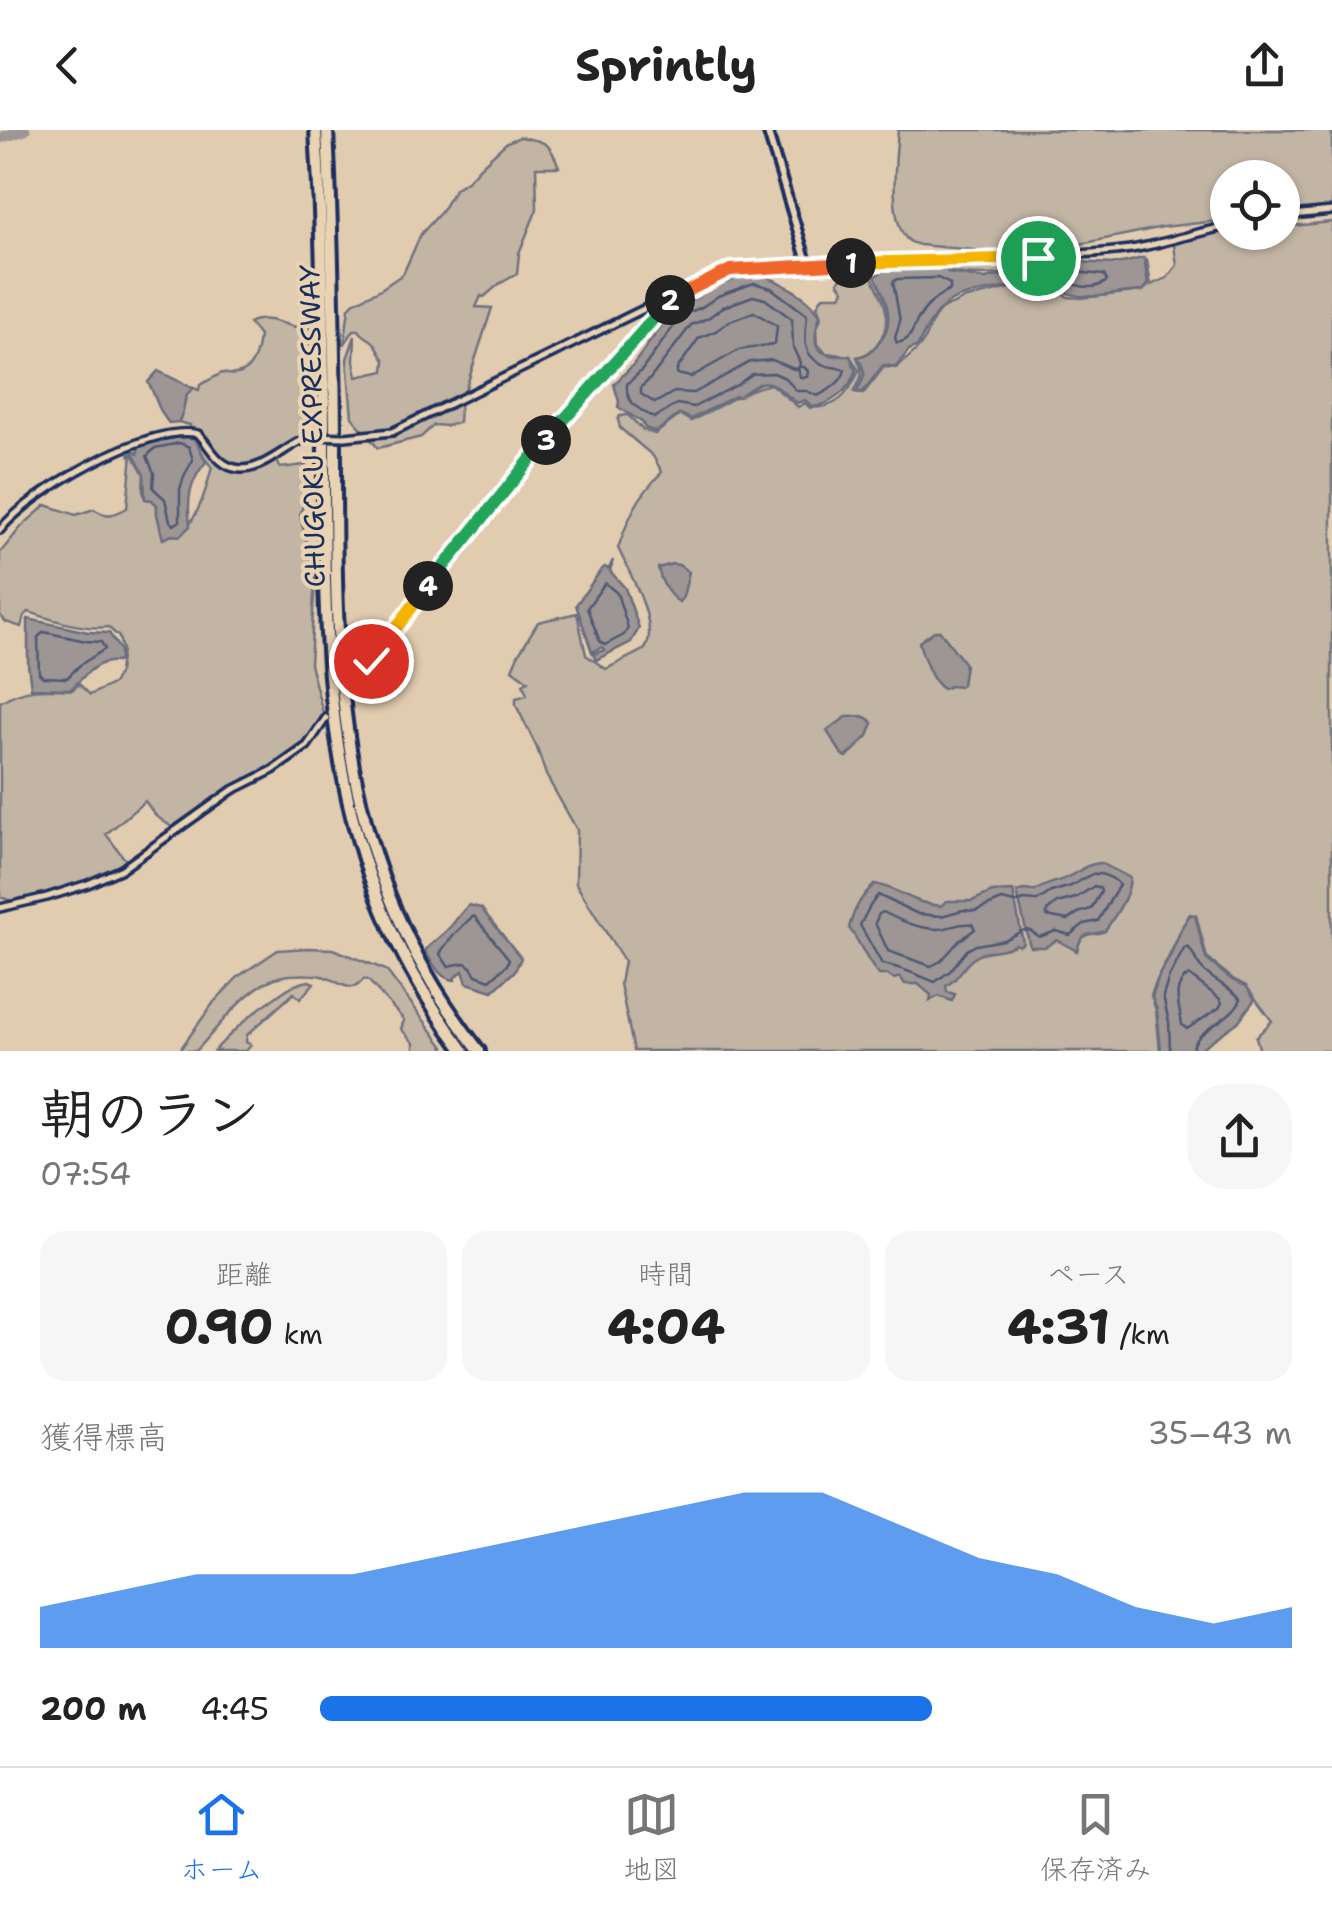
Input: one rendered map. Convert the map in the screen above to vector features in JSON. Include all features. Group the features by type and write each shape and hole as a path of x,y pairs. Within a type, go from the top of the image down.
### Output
{"highway":[{"name":"CHUGOKU EXPRESSWAY","path":"316,130 323,294 325,603 341,768 359,846 382,912 412,974 464,1051"},
{"name":"CHUGOKU EXPRESSWAY","path":"327,130 334,327 336,622 348,738 370,842 393,911 439,997 479,1051"}],"street":[{"path":"767,130 808,265"},
{"path":"1300,214 1332,211"},
{"path":"350,686 490,507 666,304 693,287 730,270 1038,258 1141,247 1210,230"},
{"path":"0,530 29,502 51,488 160,434 198,434 221,462 243,470 268,461 302,438 392,432 660,300 666,304"},
{"path":"0,908 47,898 122,869 232,791 273,770 307,746 326,718"}],"shaded area":[{"path":"898,130 1332,130 1332,214 1300,217 1300,160 1210,160 1210,222 1163,227 1027,255 912,243 900,228 894,186"},
{"path":"520,137 546,144 559,167 536,167 537,209 519,253 517,274 481,296 476,307 492,308 460,406 459,422 434,425 421,437 378,448 352,417 347,359 355,336 357,377 384,371 385,360 359,330 354,330 344,345 349,308 403,274 421,234 455,189 507,142"},
{"path":"1332,222 1332,1051 1260,1051 1256,1037 1272,1021 1246,986 1207,958 1196,915 1190,914 1151,996 1160,1051 634,1051 620,984 624,961 576,884 577,830 546,775 516,705 516,698 527,695 523,684 528,681 512,669 538,622 577,613 586,655 606,669 645,649 649,639 646,613 618,548 635,507 662,472 653,456 620,428 620,416 628,415 643,430 655,434 680,415 691,421 740,395 771,384 798,407 805,403 810,408 835,403 846,394 859,371 850,356 826,353 817,343 821,317 817,306 823,296 841,296 844,290 838,282 848,274 871,275 887,318 877,344 857,357 861,375 854,392 863,394 884,367 896,368 918,348 941,310 963,299 1011,288 1013,272 966,274 949,272 946,265 1045,262 1046,291 1058,290 1068,297 1081,298 1143,291 1149,285 1147,260 1151,285 1167,278 1177,265 1173,239 1193,230 1210,226 1210,250 1300,250 1300,225"},
{"path":"312,315 310,434 284,446 277,460 280,468 305,465 309,469 300,515 315,577 310,664 323,713 310,740 172,827 156,816 145,801 106,834 127,862 58,891 15,902 0,897 0,702 26,691 72,690 79,684 90,695 114,683 122,650 119,637 108,627 78,626 29,612 21,627 6,622 0,615 0,553 46,505 76,515 94,509 110,514 127,508 132,453 144,474 145,499 157,505 163,538 180,536 196,513 212,467 190,435 190,425 178,422 186,396 222,373 239,374 250,366 259,336 249,323 266,320 295,327"},
{"path":"333,949 386,970 447,1051 414,1051 414,1043 401,1029 404,1020 368,980 351,987 322,976 302,974 283,976 259,987 196,1051 179,1051 214,1002 239,976 278,950"},
{"path":"314,983 300,999 294,993 247,1035 246,1042 251,1045 246,1051 214,1051 260,1008 291,987"}],"water":[{"path":"1144,258 1148,285 1142,291 1079,296 1058,289 1046,290 1046,263 1105,264"},
{"path":"946,267 948,273 985,279 1012,273 1010,287 953,300 935,316 918,346 909,350 896,367 883,365 863,392 857,391 864,374 858,357 874,349 887,328 886,302 875,276 886,270"},
{"path":"754,272 809,302 820,316 815,336 823,352 850,356 856,371 839,395 812,407 805,400 797,403 775,386 763,383 691,419 680,414 656,432 618,407 614,384 679,305"},
{"path":"158,371 193,388 186,396 178,422 165,419 148,382"},
{"path":"180,433 194,440 206,462 190,492 190,526 180,536 163,539 157,505 145,499 144,474 129,452 138,454 142,443"},
{"path":"613,560 610,571 625,588 639,628 631,642 596,660 593,654 604,650 602,647 592,652 576,605"},
{"path":"672,564 689,572 679,602 665,587 658,568"},
{"path":"28,619 109,633 120,650 120,660 96,666 71,689 31,688"},
{"path":"940,631 965,664 959,687 943,689 928,668 919,642"},
{"path":"862,716 873,723 868,736 847,757 843,756 827,731 846,717"},
{"path":"1101,863 1130,878 1124,899 1105,931 1084,937 1077,951 1057,940 1045,947 1030,947 1017,892 1035,891"},
{"path":"875,884 941,906 946,901 972,901 992,892 1013,891 1023,943 979,954 946,986 947,992 955,994 952,1001 939,996 930,1001 931,995 918,984 879,975 849,928 859,904"},
{"path":"469,905 481,908 521,958 515,971 493,991 467,983 463,971 455,980 445,977 425,951"},
{"path":"1190,915 1195,915 1206,959 1246,986 1255,999 1238,1022 1197,1051 1161,1051 1152,997"}],"waterway":[{"path":"0,138 25,130"}],"route":[{"path":"371,661 562,420 672,298 730,270 757,267 1038,258"}]}
